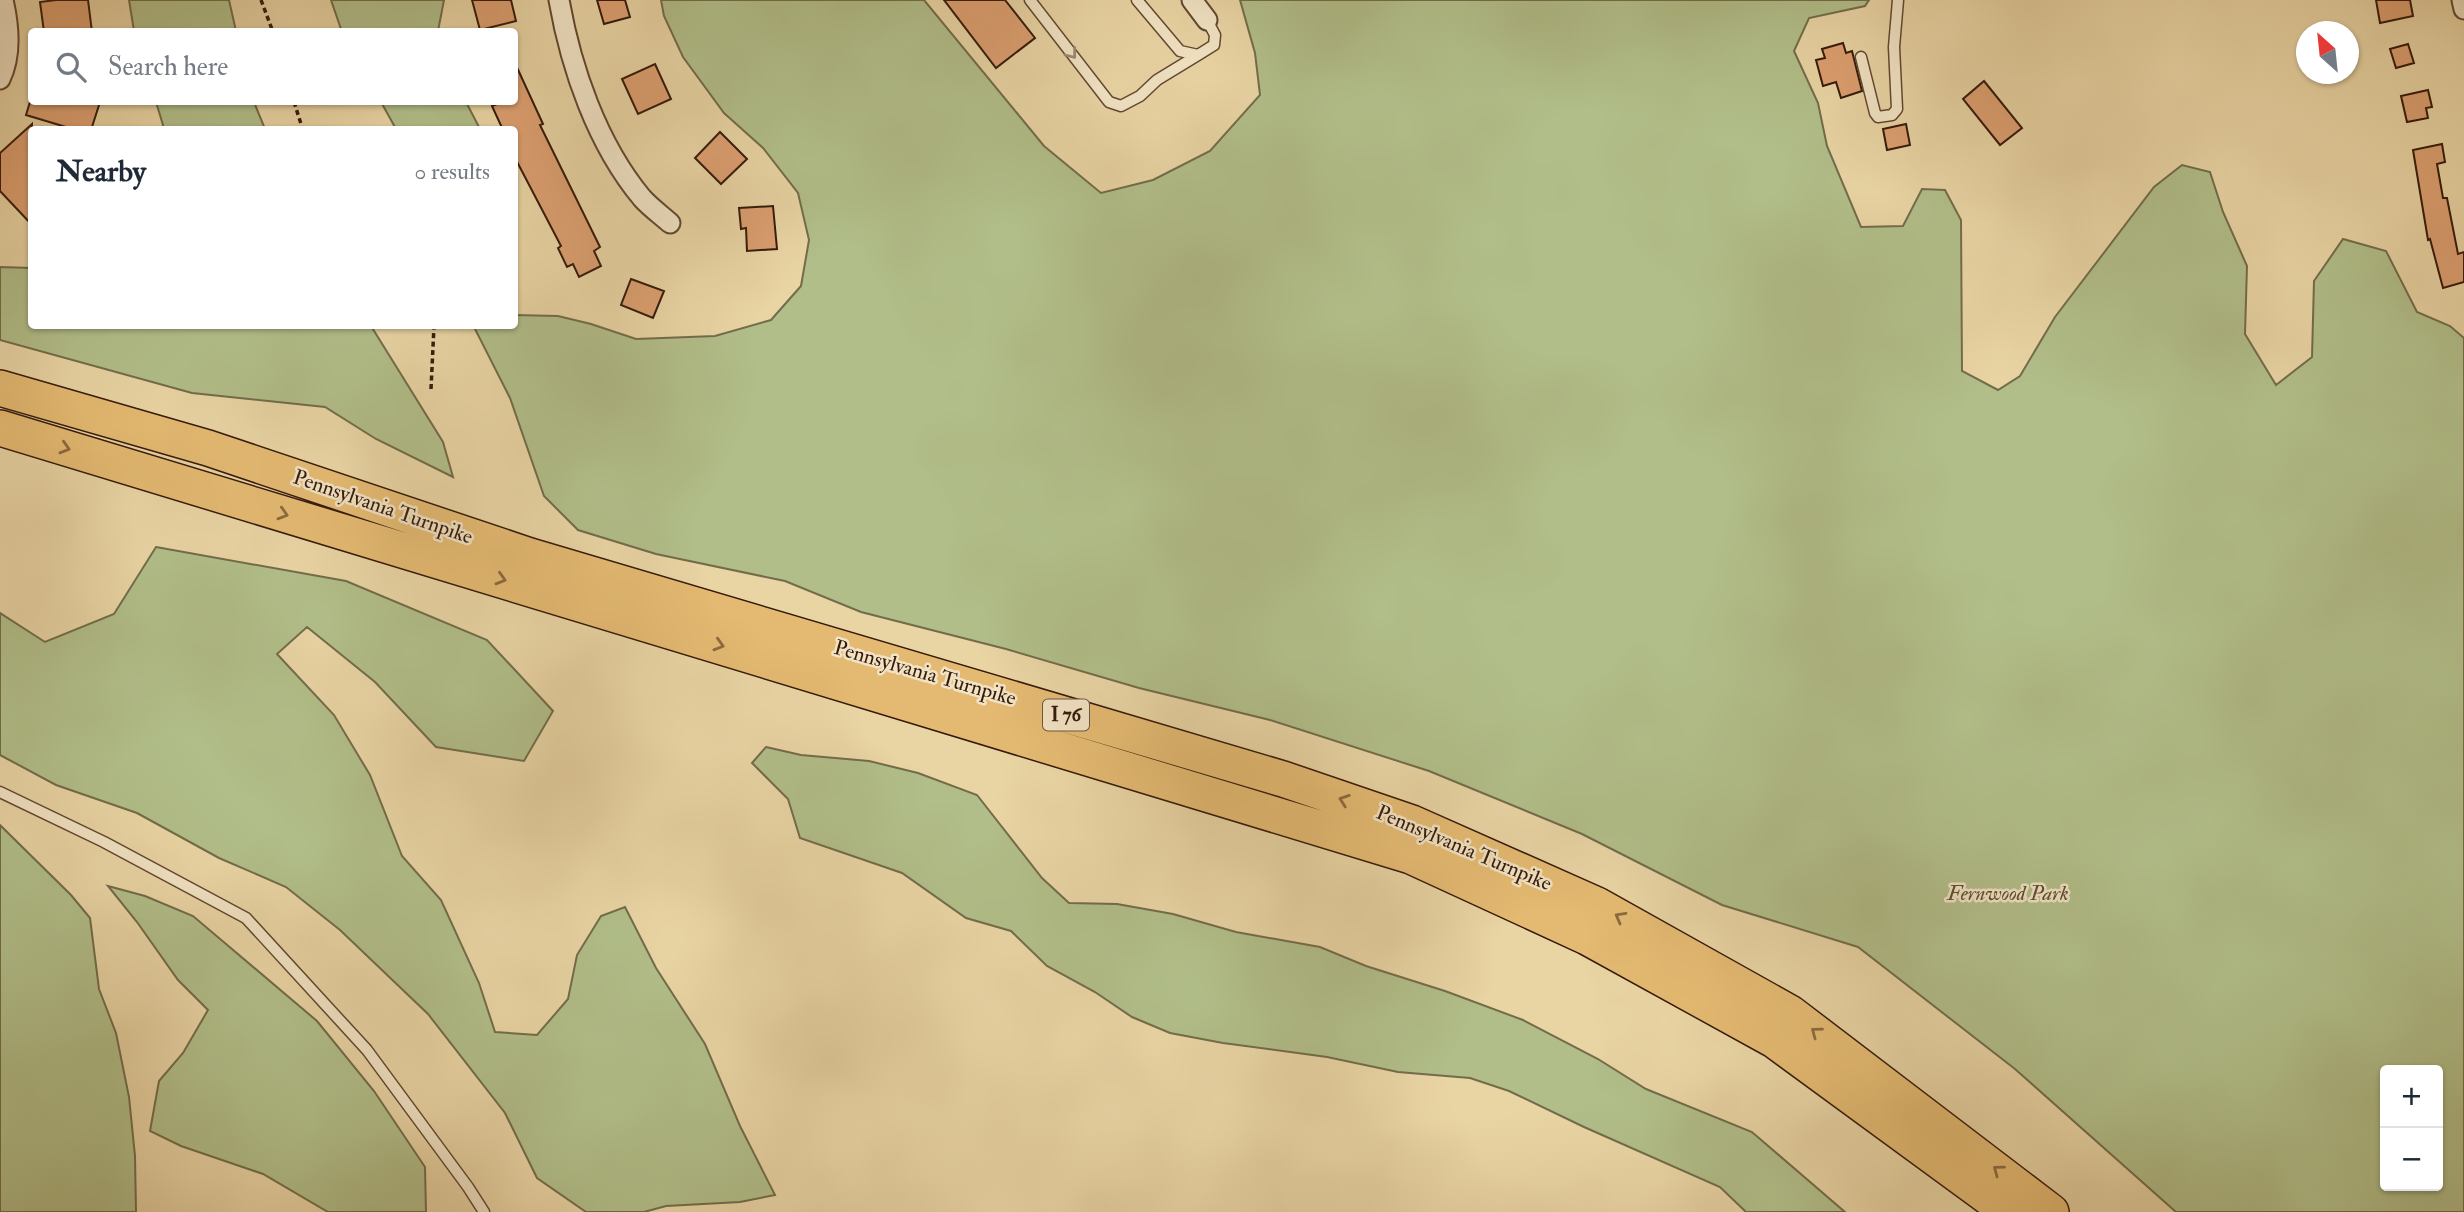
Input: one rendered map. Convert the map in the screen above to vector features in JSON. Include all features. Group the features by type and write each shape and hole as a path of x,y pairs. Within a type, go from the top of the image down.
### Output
{"highway":[{"name":"Pennsylvania Turnpike","path":"0,388 208,448 530,556 1283,779 1412,823 1597,905 1790,1013 2051,1212"},
{"name":"Pennsylvania Turnpike","path":"0,428 1411,856 1587,937 1774,1040 2009,1212"}],"street":[{"path":"0,79 5,69 8,50 8,20 3,0"},
{"path":"559,0 575,65 604,139 636,190 670,223"},
{"path":"1192,0 1207,20"},
{"path":"2462,0 2464,9"}],"lane":[{"path":"1030,0 1109,102 1121,106 1214,45 1215,35 1207,20"},
{"path":"1137,0 1180,51 1199,55"},
{"path":"1861,57 1875,113 1878,117 1892,115 1897,109 1894,47 1898,0"},
{"path":"0,792 104,842 246,918 367,1050 484,1212"}],"path":[{"path":"261,0 272,28"},
{"path":"295,105 302,126"},
{"path":"430,389 434,329"}],"green space":[{"path":"129,0 229,0 235,28 134,28"},
{"path":"331,0 444,0 439,28 341,28"},
{"name":"Fernwood Park","path":"661,0 924,0 1044,146 1101,193 1153,180 1210,151 1260,95 1255,53 1240,0 1869,0 1865,6 1809,18 1794,51 1818,103 1827,146 1861,227 1903,226 1922,189 1945,190 1961,220 1962,371 1998,390 2020,376 2055,317 2154,187 2182,165 2210,172 2223,212 2247,266 2245,334 2276,385 2312,357 2314,281 2343,239 2386,251 2417,312 2450,326 2464,338 2464,1212 2176,1212 2015,1069 1858,947 1722,905 1582,834 1429,771 1270,720 1139,688 1006,649 861,612 785,581 656,554 578,530 544,496 510,398 475,329 518,329 518,315 558,316 636,339 715,336 771,320 801,286 809,240 798,193 763,148 724,113 683,57 664,16"},
{"path":"157,105 255,105 264,126 163,126"},
{"path":"383,105 468,105 478,126 394,126"},
{"path":"0,267 28,268 28,329 373,329 443,442 453,477 376,439 325,407 192,393 0,340"},
{"path":"156,547 346,581 487,640 553,711 524,761 436,747 375,682 307,627 277,654 334,715 370,775 402,856 441,900 479,983 495,1032 537,1035 568,999 577,955 601,916 625,907 656,968 705,1044 740,1126 775,1195 740,1202 666,1206 644,1212 586,1212 537,1178 505,1113 428,1014 340,930 286,887 219,858 137,813 56,785 0,755 0,613 45,642 114,614"},
{"path":"766,747 801,755 869,761 918,773 977,795 1042,878 1069,903 1117,904 1173,914 1236,932 1320,947 1366,966 1523,1020 1598,1059 1646,1089 1752,1132 1845,1212 1746,1212 1720,1187 1509,1091 1470,1078 1398,1072 1327,1057 1223,1043 1170,1033 1132,1017 1095,992 1047,966 1011,931 966,918 902,873 800,838 788,799 752,763"},
{"path":"0,825 71,895 90,918 99,989 116,1033 129,1097 135,1156 136,1212 0,1212"},
{"path":"108,886 145,896 193,916 317,1021 374,1091 425,1167 426,1212 328,1212 263,1174 181,1146 150,1131 159,1081 183,1053 208,1010 178,980"}],"building":[{"path":"88,0 92,28 43,28 40,2"},
{"path":"472,0 511,0 516,21 479,28"},
{"path":"597,0 625,0 630,17 604,24"},
{"path":"944,0 1005,0 1035,38 996,68"},
{"path":"2376,0 2410,0 2413,16 2380,23"},
{"path":"1843,43 1846,53 1852,51 1862,91 1841,98 1836,82 1823,86 1816,60 1825,58 1822,49"},
{"path":"2408,44 2414,63 2396,68 2390,49"},
{"path":"655,64 671,99 638,114 622,79"},
{"path":"518,70 543,124 540,125 600,247 594,251 601,266 579,277 573,264 567,267 558,248 561,246 518,164 518,126 501,126 492,106 518,105"},
{"path":"1984,81 2022,128 2000,145 1963,99"},
{"path":"2428,90 2432,107 2426,108 2428,118 2407,122 2401,96"},
{"path":"29,105 99,105 92,126 63,126 26,115"},
{"path":"1906,124 1910,145 1887,150 1883,129"},
{"path":"28,128 28,221 0,191 0,153"},
{"path":"720,132 747,159 721,184 695,158"},
{"path":"2442,144 2445,162 2437,164 2443,198 2447,198 2458,254 2464,252 2464,282 2443,288 2430,239 2428,240 2413,150"},
{"path":"773,206 777,249 747,251 746,228 741,229 739,208"},
{"path":"631,279 664,291 653,318 621,305"}]}
